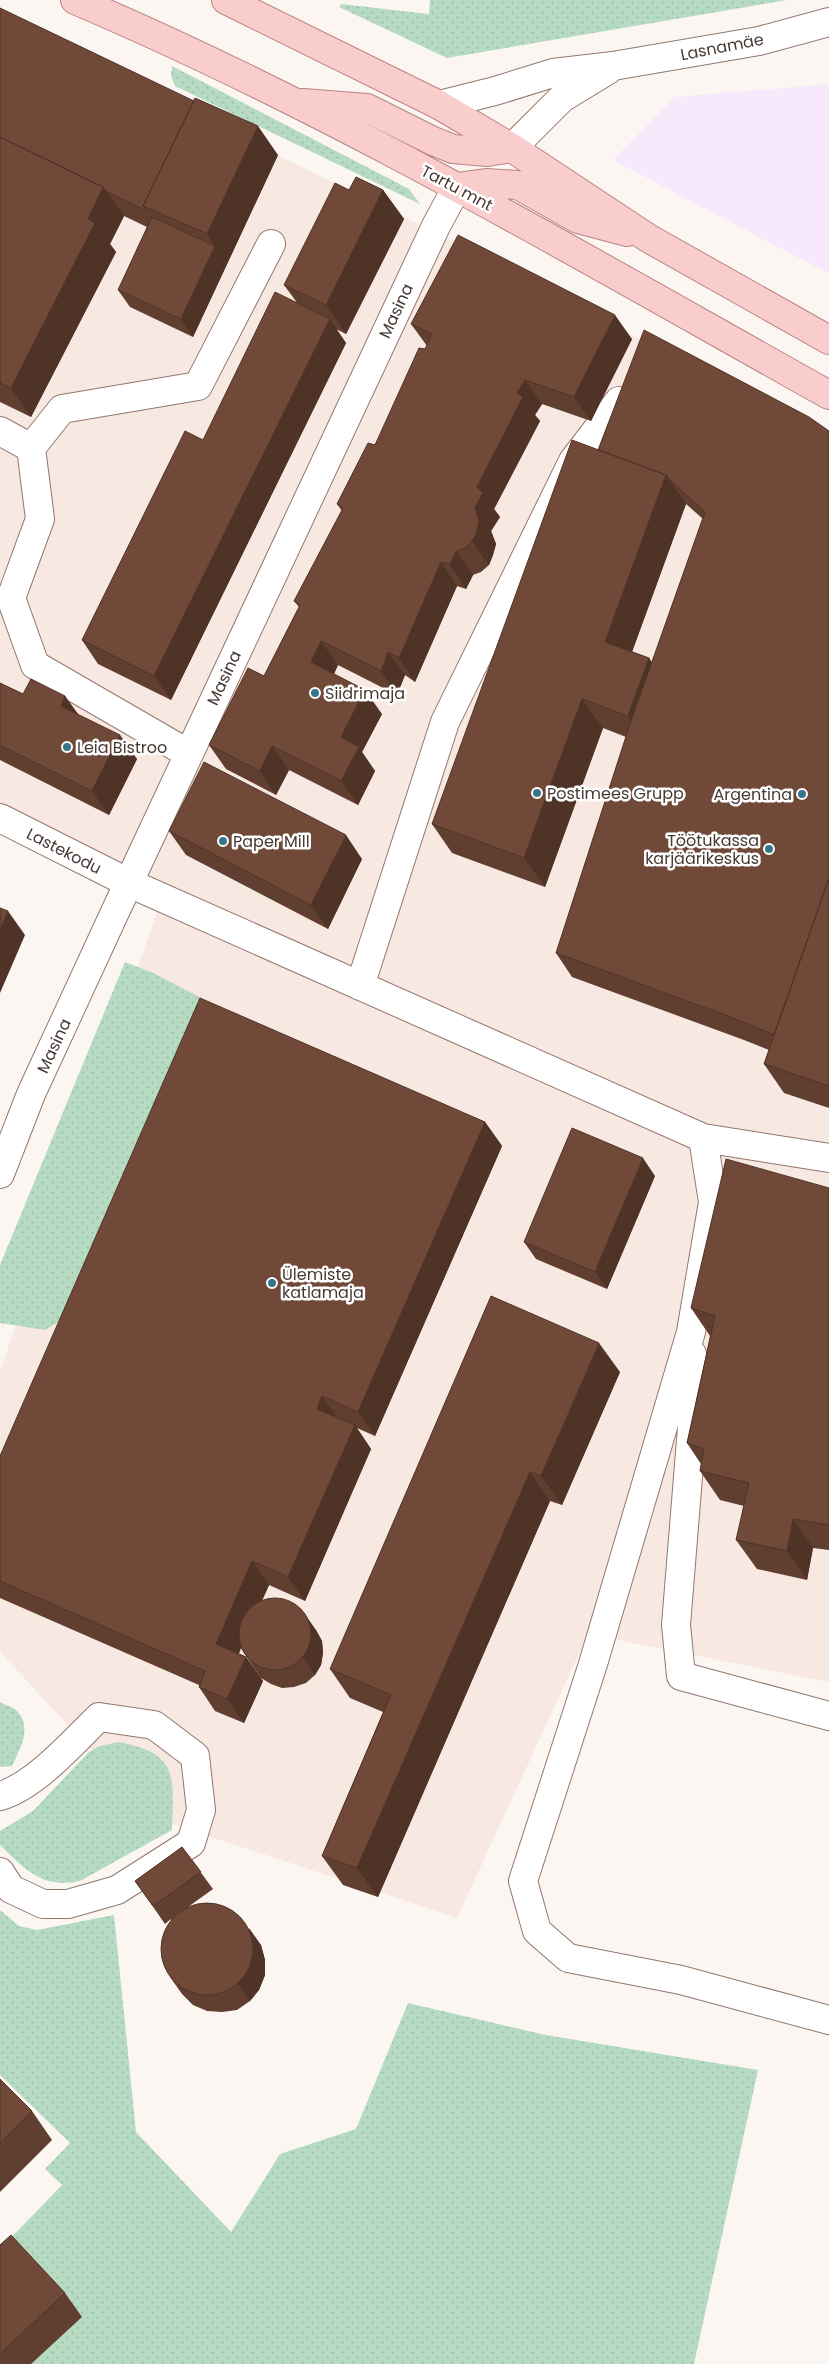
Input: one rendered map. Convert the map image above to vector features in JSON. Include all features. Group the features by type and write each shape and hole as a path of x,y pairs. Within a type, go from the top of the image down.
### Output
{"main road":[{"name":"Tartu mnt","path":"75,0 168,40 457,187 829,395"},
{"path":"226,0 439,105 512,148 648,238 829,340"},
{"path":"292,102 367,108 433,142 453,149 487,152 512,148"},
{"path":"457,187 486,183 518,185 578,219 648,238"}],"street":[{"name":"Lasnamäe","path":"439,105 495,92 553,73 614,66 759,40 829,22"},
{"name":"Lasnamäe","path":"512,148 562,98 614,66"},
{"name":"Masina","path":"0,1174 31,1094 128,883 436,226 457,187"},
{"path":"189,754 35,665 11,598 40,519 31,448 62,408 198,386 271,244"},
{"path":"360,986 445,722 572,461 619,401"},
{"path":"0,431 31,448"},
{"name":"Lastekodu","path":"0,818 128,883 703,1138 829,1158"},
{"path":"703,1138 713,1202 691,1332 593,1664 523,1881 537,1931 568,1958 681,1980 829,2020"},
{"path":"691,1332 694,1403 676,1625 681,1676 829,1716"},
{"path":"0,1796 14,1792 50,1763 99,1717 154,1725 195,1756 200,1810 191,1843 117,1890 68,1904 43,1904 11,1889 0,1872"}],"shaded area":[{"path":"0,19 477,253 829,440 829,1682 588,1634 457,1918 154,1818 0,1652 0,1372 165,888 0,804"},
{"path":"829,84 829,274 613,160 675,97"}],"green space":[{"path":"430,0 787,0 447,58 339,7 341,4 429,14"},
{"path":"172,66 409,189 420,204 175,86 171,76"},
{"path":"125,962 153,973 209,1002 87,1304 45,1330 0,1323 0,1265"},
{"path":"0,1702 16,1710 24,1725 23,1739 12,1766 0,1767"},
{"path":"119,1742 153,1753 163,1761 169,1771 172,1782 172,1830 80,1881 67,1883 45,1880 36,1875 18,1862 0,1845 0,1831 33,1811 89,1752 100,1746"},
{"path":"0,1910 19,1926 37,1930 114,1915 136,2132 231,2232 280,2154 356,2129 408,2003 546,2035 758,2070 694,2364 0,2364 0,2249 62,2185 45,2169 70,2143 0,2075"}],"building":[{"path":"0,8 194,101 143,206 147,211 107,192 103,187 0,137"},
{"path":"195,98 258,126 207,234 143,206"},
{"path":"0,137 103,187 88,219 95,223 11,388 0,383"},
{"path":"356,177 383,190 326,305 284,285 335,183 349,190"},
{"path":"152,217 215,246 181,319 118,290"},
{"path":"458,235 615,315 574,397 525,380 517,393 523,397 477,487 483,493 475,507 479,520 477,532 465,548 456,551 450,565 441,562 399,658 388,652 381,671 321,641 311,662 365,690 341,737 359,747 341,781 272,746 260,771 209,745 248,668 264,676 300,605 294,601 343,508 337,504 368,443 375,445 419,348 425,349 432,334 411,324"},
{"path":"275,292 330,319 154,676 82,640 185,431 203,440"},
{"path":"644,330 809,417 829,431 829,878 774,1035 728,1016 556,953 631,721 705,512 666,475 598,450"},
{"path":"572,440 666,475 605,642 649,658 628,716 582,699 524,858 432,824"},
{"path":"31,679 65,696 61,706 120,735 92,791 0,745 0,683 23,694"},
{"path":"204,762 346,835 311,905 169,831"},
{"path":"829,878 829,1086 764,1064"},
{"path":"0,908 8,911 0,930"},
{"name":"Ülemiste katlamaja","path":"200,998 485,1122 358,1412 322,1396 317,1409 355,1425 288,1577 252,1561 216,1644 246,1657 227,1699 199,1687 205,1671 0,1581 0,1456"},
{"path":"572,1128 643,1158 595,1272 524,1242"},
{"path":"726,1159 829,1188 829,1525 793,1519 787,1551 736,1540 749,1483 700,1471 704,1449 687,1443 715,1316 691,1308"},
{"path":"491,1296 599,1343 541,1476 530,1472 357,1868 322,1856 391,1695 330,1669"},
{"path":"275,1598 295,1604 305,1614 311,1634 305,1654 295,1664 275,1670 255,1664 245,1654 239,1634 245,1614 255,1604"},
{"path":"182,1847 201,1872 153,1906 135,1881"},
{"path":"207,1903 225,1906 240,1916 250,1931 253,1949 250,1967 240,1982 225,1992 207,1995 189,1992 174,1982 164,1967 161,1949 164,1931 174,1916 189,1906"},
{"path":"0,2079 32,2111 0,2143"},
{"path":"11,2235 65,2293 0,2354 0,2245"}],"place":[{"name":"Siidrimaja","path":"315,693"},
{"name":"Leia Bistroo","path":"67,747"},
{"name":"Postimees Grupp","path":"537,793"},
{"name":"Argentina","path":"802,794"},
{"name":"Paper Mill","path":"223,841"},
{"name":"Töötukassa karjäärikeskus","path":"769,849"},
{"name":"Ülemiste katlamaja","path":"272,1283"}]}
